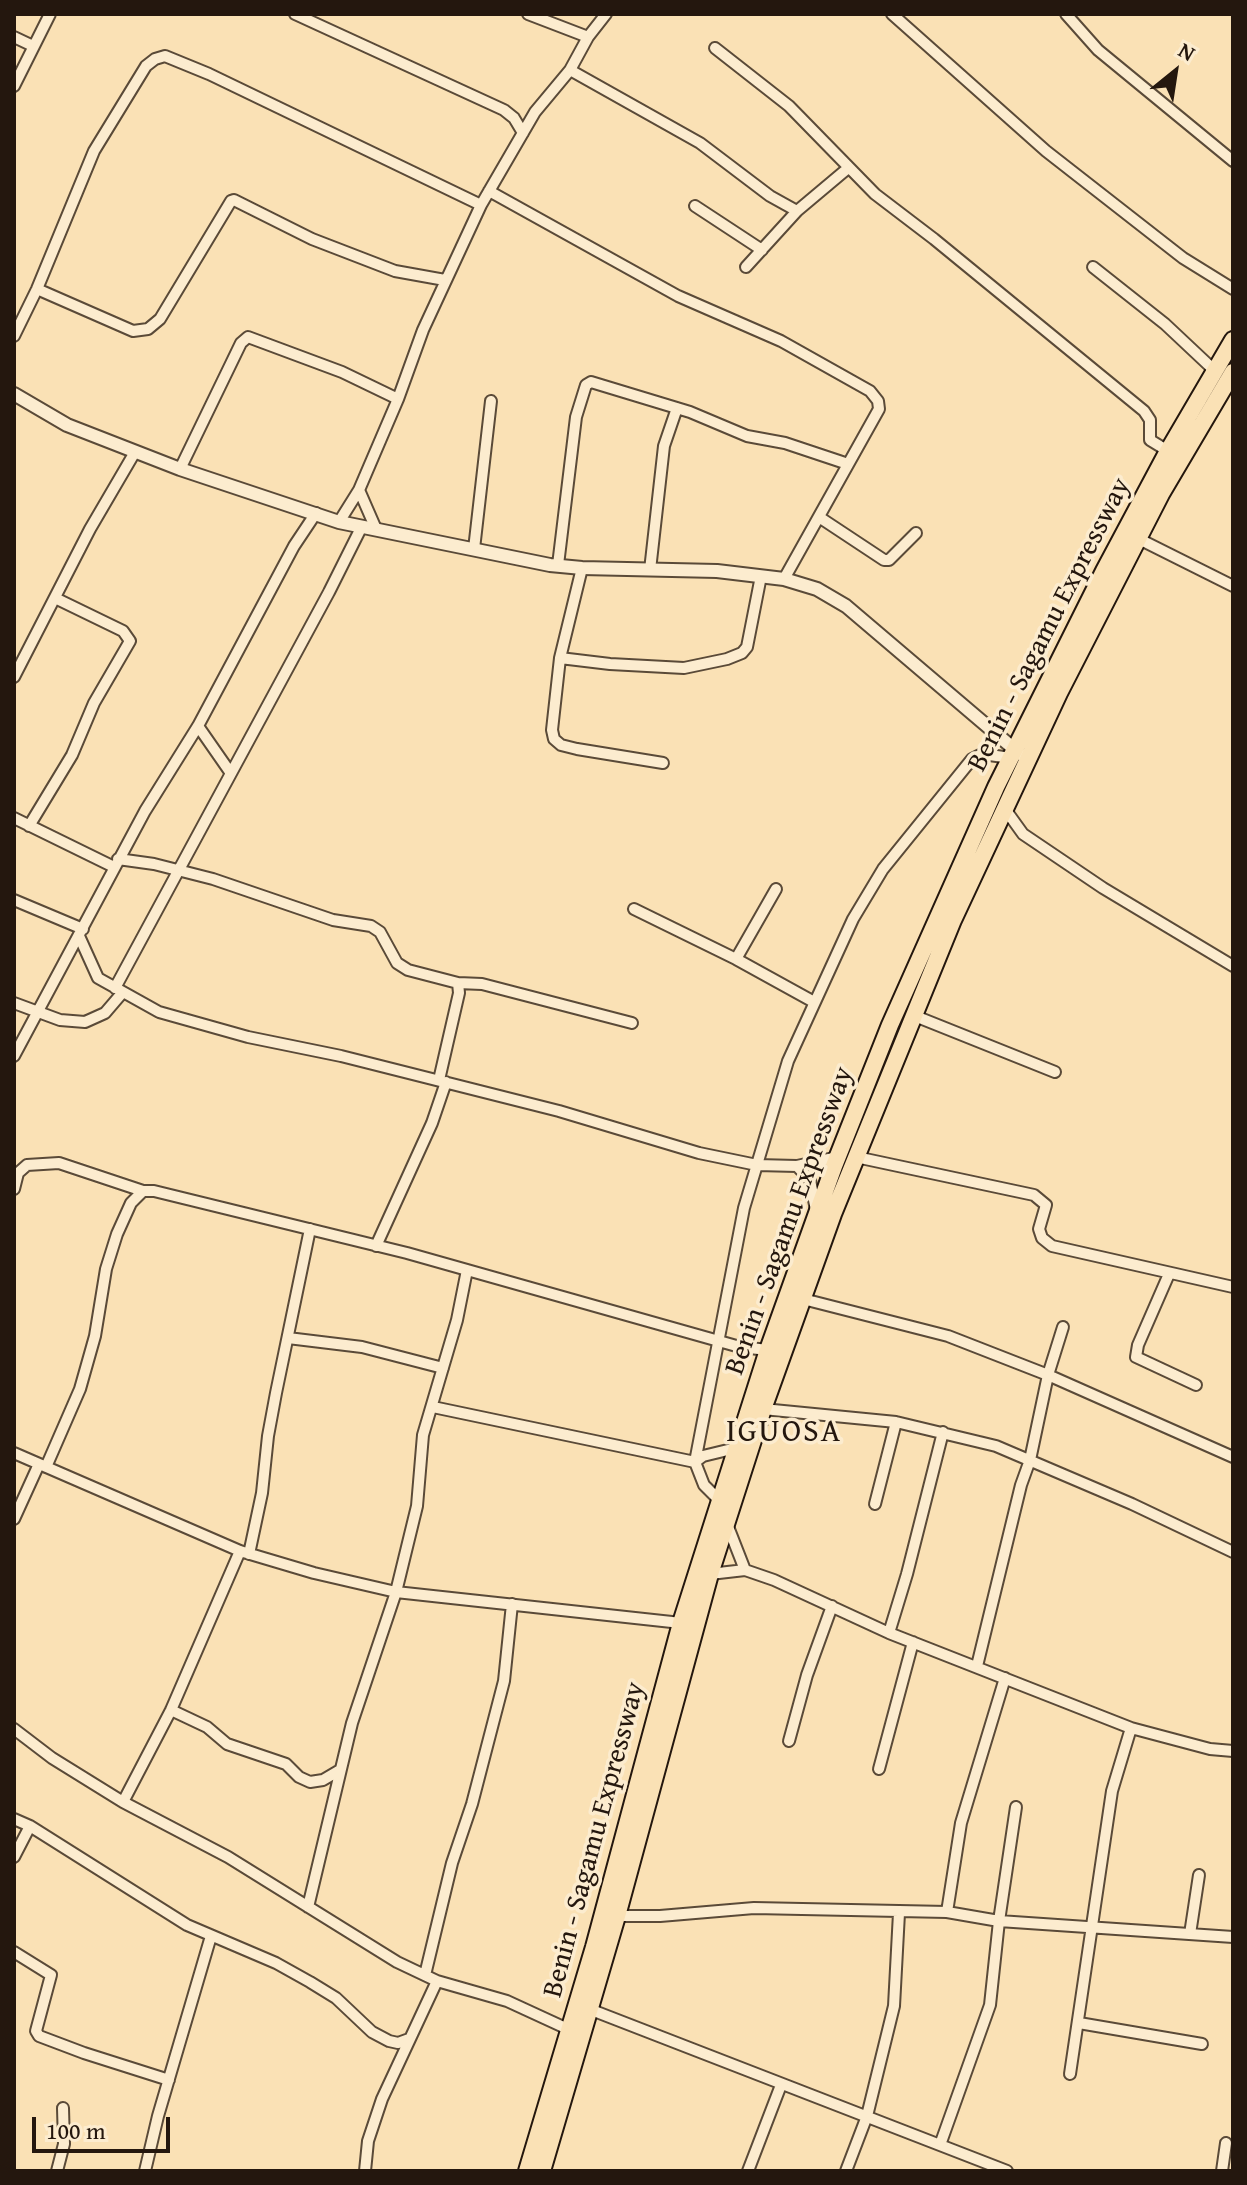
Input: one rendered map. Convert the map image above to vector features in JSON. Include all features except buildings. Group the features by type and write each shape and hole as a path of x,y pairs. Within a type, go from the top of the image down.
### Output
{"highway":[{"name":"Benin - Sagamu Expressway","path":"527,2171 570,2030 681,1623 768,1350 838,1157 890,1025 1018,756 1155,490 1168,451 1233,340"},
{"path":"542,2171 617,1916 710,1574 763,1409 856,1157 953,920 1005,809 1018,756 1065,679 1139,539 1155,490 1233,372"}],"street":[{"path":"14,86 50,14"},
{"path":"295,14 504,110 514,118 523,133"},
{"path":"528,14 588,37"},
{"path":"339,522 359,490 445,280 481,205 535,112 570,70 588,37 606,14"},
{"path":"1066,14 1098,50 1233,161"},
{"path":"898,16 1046,151 1183,258 1233,289"},
{"path":"14,37 33,46"},
{"path":"715,48 789,106 847,169 875,194 1144,411 1150,420 1150,440 1168,451"},
{"path":"14,336 37,289 94,151 146,66 165,56 209,74 481,205"},
{"path":"570,70 700,143 770,196 797,211"},
{"path":"746,267 797,211 847,169"},
{"path":"489,191 678,296 781,341 870,391 878,401 879,409 784,579"},
{"path":"37,289 133,331 148,329 160,319 234,200 312,239 395,271 445,280"},
{"path":"695,206 762,250"},
{"path":"1093,267 1165,324 1215,371"},
{"path":"180,469 241,343 248,337 342,372 398,399"},
{"path":"558,565 576,417 586,385 595,382 677,408 747,436 785,443 848,464"},
{"path":"14,394 67,425 135,452 339,522 558,565 717,571 784,579 817,589 846,606 1018,756"},
{"path":"474,549 491,401"},
{"path":"650,570 664,446 677,408"},
{"path":"14,677 90,529 135,452"},
{"path":"359,490 376,529"},
{"path":"14,1056 116,863 198,726 294,546 316,513"},
{"path":"819,517 884,560 889,560 916,533"},
{"path":"14,1003 60,1020 85,1022 105,1013 362,526"},
{"path":"1139,539 1233,586"},
{"path":"582,568 560,658 552,730 554,739 561,745 577,749 663,763"},
{"path":"560,658 684,668 742,653 747,647 761,576"},
{"path":"29,826 72,755 94,703 130,641 123,631 55,598"},
{"path":"198,726 230,772"},
{"path":"719,1500 704,1485 695,1462 744,1208 788,1061 853,919 883,869 972,759 982,754 1018,756"},
{"path":"1005,809 1023,834 1103,888 1233,966"},
{"path":"14,818 116,863 179,870 333,920 371,926 380,932 397,963 408,970 458,983 482,984 632,1023"},
{"path":"736,959 776,889"},
{"path":"14,900 81,932 98,978 159,1012 248,1037 559,1111 699,1153 757,1165 797,1166 838,1157"},
{"path":"634,909 814,1002"},
{"path":"376,1246 432,1123 459,993 458,983"},
{"path":"915,1016 1055,1072"},
{"path":"856,1157 1034,1195 1046,1205 1039,1229 1042,1238 1052,1246 1233,1287"},
{"path":"14,1189 16,1170 33,1163 59,1163 143,1191 154,1191 310,1229 740,1347 768,1350"},
{"path":"797,1166 810,1180 817,1215"},
{"path":"14,1519 84,1376 95,1336 106,1269 117,1234 131,1203 143,1191"},
{"path":"123,1802 171,1710 244,1553 262,1493 268,1436 310,1229"},
{"path":"308,1907 352,1723 396,1592 417,1506 423,1435 457,1320 467,1270"},
{"path":"1169,1274 1138,1345 1136,1357 1196,1385"},
{"path":"803,1299 948,1336 1048,1375 1233,1457"},
{"path":"977,1666 1021,1485 1030,1460 1048,1375 1063,1327"},
{"path":"288,1338 362,1347 443,1368"},
{"path":"433,1407 695,1462 703,1456 736,1448"},
{"path":"763,1409 896,1422 996,1446 1233,1552"},
{"path":"875,1504 896,1422"},
{"path":"889,1633 911,1561 943,1432"},
{"path":"14,1453 244,1553 314,1573 396,1592 681,1623 692,1640"},
{"path":"727,1523 745,1570"},
{"path":"710,1574 745,1570 889,1633 1131,1728 1210,1749 1233,1751"},
{"path":"425,1975 452,1863 472,1804 504,1681 512,1604"},
{"path":"789,1741 807,1675 832,1606"},
{"path":"879,1769 913,1642"},
{"path":"947,1912 961,1823 1005,1678"},
{"path":"171,1710 207,1727 227,1744 286,1764 299,1777 310,1782 323,1780 340,1770"},
{"path":"1070,2074 1112,1791 1131,1728"},
{"path":"14,1729 52,1758 123,1802 228,1857 397,1962 437,1981 507,2001 570,2030"},
{"path":"940,2145 990,2005 1016,1807"},
{"path":"14,1819 211,1936 276,1963 310,1982 336,1998 372,2032 398,2043 409,2039"},
{"path":"14,1857 30,1826"},
{"path":"1190,1934 1199,1875"},
{"path":"617,1916 660,1916 754,1908 947,1912 999,1921 1233,1937"},
{"path":"846,2171 867,2116 894,2006 899,1913"},
{"path":"145,2171 211,1936"},
{"path":"14,1952 51,1975 36,2031 39,2036 169,2080"},
{"path":"365,2171 368,2141 382,2099 437,1981"},
{"path":"589,2009 1007,2171"},
{"path":"1079,2023 1202,2044"},
{"path":"748,2171 781,2085"},
{"path":"57,2171 64,2144 63,2108"},
{"path":"1222,2171 1226,2143"}],"district":[{"name":"IGUOSA","path":"784,1433"}]}
